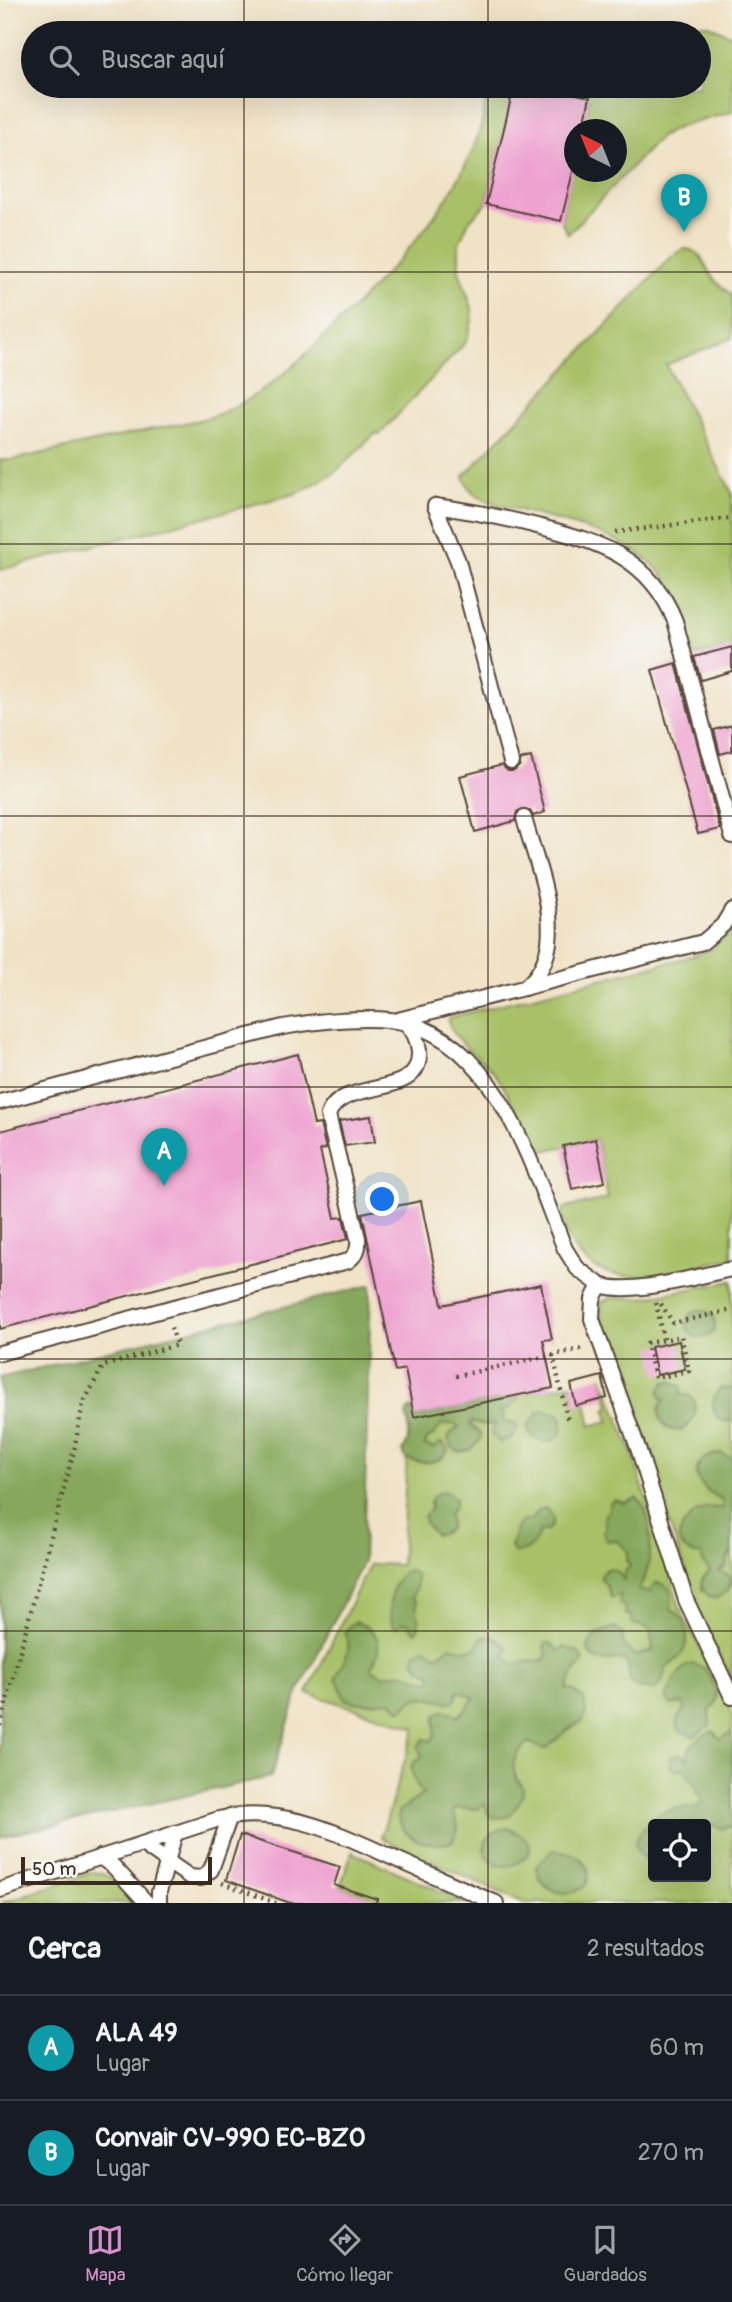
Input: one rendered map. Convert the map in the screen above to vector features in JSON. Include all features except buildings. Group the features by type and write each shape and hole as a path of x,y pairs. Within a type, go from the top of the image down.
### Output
{"lane":[{"path":"511,762 458,561 435,506 488,514 602,545 627,559 650,579 669,606 732,836"},
{"path":"523,989 541,969 551,937 547,905 524,818"},
{"path":"0,1102 283,1027 313,1022 401,1021 703,942 723,925 732,910"},
{"path":"401,1021 428,1030 453,1048 468,1060 496,1092 516,1129 565,1249 577,1268 600,1285 629,1289 732,1269"},
{"path":"0,1353 348,1261 354,1257 359,1245 358,1238 328,1115 339,1099 401,1081 412,1073 419,1051 414,1034 401,1021"},
{"path":"600,1285 593,1299 592,1319 639,1451 686,1600 732,1697"},
{"path":"0,1890 230,1816 244,1814 266,1815 323,1829 496,1903"},
{"path":"142,1844 193,1879 199,1879 207,1875 230,1816"},
{"path":"159,1903 159,1892 176,1833"},
{"path":"100,1857 114,1867 147,1903"}],"path":[{"path":"578,537 732,518"},
{"path":"652,1285 664,1340"},
{"path":"644,1303 657,1301"},
{"path":"657,1301 673,1323 732,1310"},
{"path":"0,1726 74,1450 83,1404 103,1366 177,1345 166,1309"},
{"path":"681,1336 689,1371 655,1378 647,1343 664,1340 681,1336"},
{"path":"456,1376 601,1345"},
{"path":"553,1355 568,1422"},
{"path":"214,1881 276,1903"}],"green space":[{"path":"711,26 732,36 732,112 679,127 660,137 627,172 627,119 585,119 590,98 711,98"},
{"path":"485,98 512,98 486,204 469,221 459,243 459,271 472,308 472,321 466,342 379,435 376,433 334,473 298,493 0,570 0,460 11,460 203,419 236,406 268,386 310,350 402,257 458,179 472,152 483,118"},
{"path":"570,182 617,182 568,234 561,221"},
{"path":"684,249 699,254 713,278 732,295 732,338 666,365 732,493 732,647 693,657 676,595 663,575 647,560 608,537 485,500 471,490 464,476 672,256"},
{"path":"732,931 732,1258 655,1274 630,1276 607,1273 588,1263 572,1244 561,1216 565,1208 608,1199 596,1139 535,1153 501,1083 489,1067 462,1043 448,1021 450,1017 693,956 713,948"},
{"path":"732,1281 732,1680 692,1596 648,1453 599,1312 602,1302 611,1298 642,1298"},
{"path":"371,1285 363,1562 298,1693 271,1777 0,1837 0,1378"},
{"path":"701,1310 711,1314 715,1324 711,1334 701,1338 691,1334 687,1324 691,1314"},
{"path":"602,1376 633,1455 680,1608 732,1712 732,1903 524,1903 384,1840 381,1837 415,1728 307,1693 370,1564 401,1565 409,1417 571,1384 576,1405 586,1403 591,1426 609,1421 606,1409 609,1408"},
{"path":"671,1381 681,1386 679,1394 690,1396 695,1402 692,1420 680,1430 667,1428 659,1414 665,1399 662,1399 659,1391 665,1382"},
{"path":"721,1388 732,1389 732,1421 720,1419 714,1410 714,1399"},
{"path":"517,1395 518,1400 507,1410 500,1411 504,1415 503,1421 515,1424 518,1428 510,1439 499,1442 491,1433 495,1424 482,1425 471,1421 470,1424 481,1434 481,1439 470,1450 459,1452 450,1446 448,1438 459,1427 454,1424 441,1425 433,1436 427,1439 425,1445 434,1448 443,1443 448,1450 445,1455 430,1462 405,1458 403,1451 409,1434 406,1416 408,1410 412,1408 414,1417"},
{"path":"544,1410 560,1415 563,1430 559,1436 544,1442 534,1437 527,1426 538,1412"},
{"path":"721,1453 732,1459 732,1551 725,1568 719,1570 728,1576 731,1583 727,1591 717,1598 709,1596 702,1589 702,1579 710,1571 703,1563 702,1555 683,1548 680,1535 686,1522 699,1511 723,1508 721,1499 704,1488 697,1477 699,1465 704,1459"},
{"path":"445,1491 455,1498 455,1505 448,1515 449,1529 436,1535 425,1524 424,1516 431,1509 430,1502 433,1497"},
{"path":"637,1498 646,1513 650,1545 648,1566 638,1590 650,1592 655,1583 667,1587 672,1599 671,1608 679,1614 687,1630 687,1639 681,1655 666,1667 662,1682 654,1690 638,1688 630,1682 629,1668 622,1659 598,1660 589,1650 589,1645 596,1635 615,1628 622,1633 624,1646 635,1655 653,1651 650,1629 633,1624 631,1616 625,1614 624,1606 619,1603 621,1595 611,1598 606,1584 601,1580 606,1569 617,1572 624,1580 625,1571 630,1566 627,1562 628,1551 616,1540 607,1541 603,1532 606,1526 605,1514 614,1500 625,1503"},
{"path":"545,1508 552,1517 551,1525 546,1531 540,1531 527,1550 514,1553 510,1546 518,1525 525,1520 531,1520 538,1511"},
{"path":"405,1571 416,1575 417,1583 412,1598 416,1601 419,1627 416,1632 409,1623 394,1627 390,1613 393,1590"},
{"path":"356,1622 371,1630 378,1640 377,1653 371,1668 382,1676 401,1673 430,1681 432,1675 422,1670 415,1662 415,1654 418,1651 425,1648 437,1655 451,1646 466,1650 477,1648 480,1640 490,1636 508,1648 505,1657 513,1664 543,1660 547,1655 544,1647 546,1643 550,1643 558,1651 564,1647 578,1652 583,1660 582,1664 574,1672 566,1689 584,1699 586,1713 583,1721 568,1729 546,1749 528,1742 521,1749 516,1757 514,1772 523,1790 519,1803 508,1817 494,1818 487,1812 485,1804 477,1809 457,1808 453,1813 458,1824 457,1831 452,1842 435,1844 419,1841 406,1832 398,1817 400,1810 423,1794 412,1772 412,1764 422,1756 418,1747 424,1739 431,1741 435,1734 435,1716 446,1711 457,1717 474,1697 458,1691 456,1700 451,1702 418,1698 403,1709 399,1709 391,1701 362,1703 345,1699 336,1677 348,1650 345,1633 350,1625"},
{"path":"692,1664 705,1668 717,1696 709,1711 710,1725 694,1736 679,1730 678,1719 685,1710 683,1703 671,1705 666,1698 679,1673"},
{"path":"713,1731 720,1739 732,1732 732,1828 729,1826 722,1829 711,1824 711,1819 652,1819 677,1808 697,1807 702,1800 685,1768 676,1771 671,1767 670,1758 679,1753 687,1759 689,1750 703,1735"},
{"path":"648,1823 648,1860 641,1856 635,1843"},
{"path":"506,1828 527,1840 530,1850 522,1860 500,1866 487,1856 485,1848 487,1840 494,1833"},
{"path":"553,1850 570,1853 581,1859 587,1867 589,1876 586,1884 579,1890 568,1893 554,1891 541,1881 537,1865"},
{"path":"352,1852 468,1903 387,1903 340,1887"},
{"path":"93,1872 112,1879 136,1903 1,1903"}],"place":[{"name":"Convair CV-990 EC-BZO","path":"684,232"},
{"name":"ALA 49","path":"164,1186"}]}
